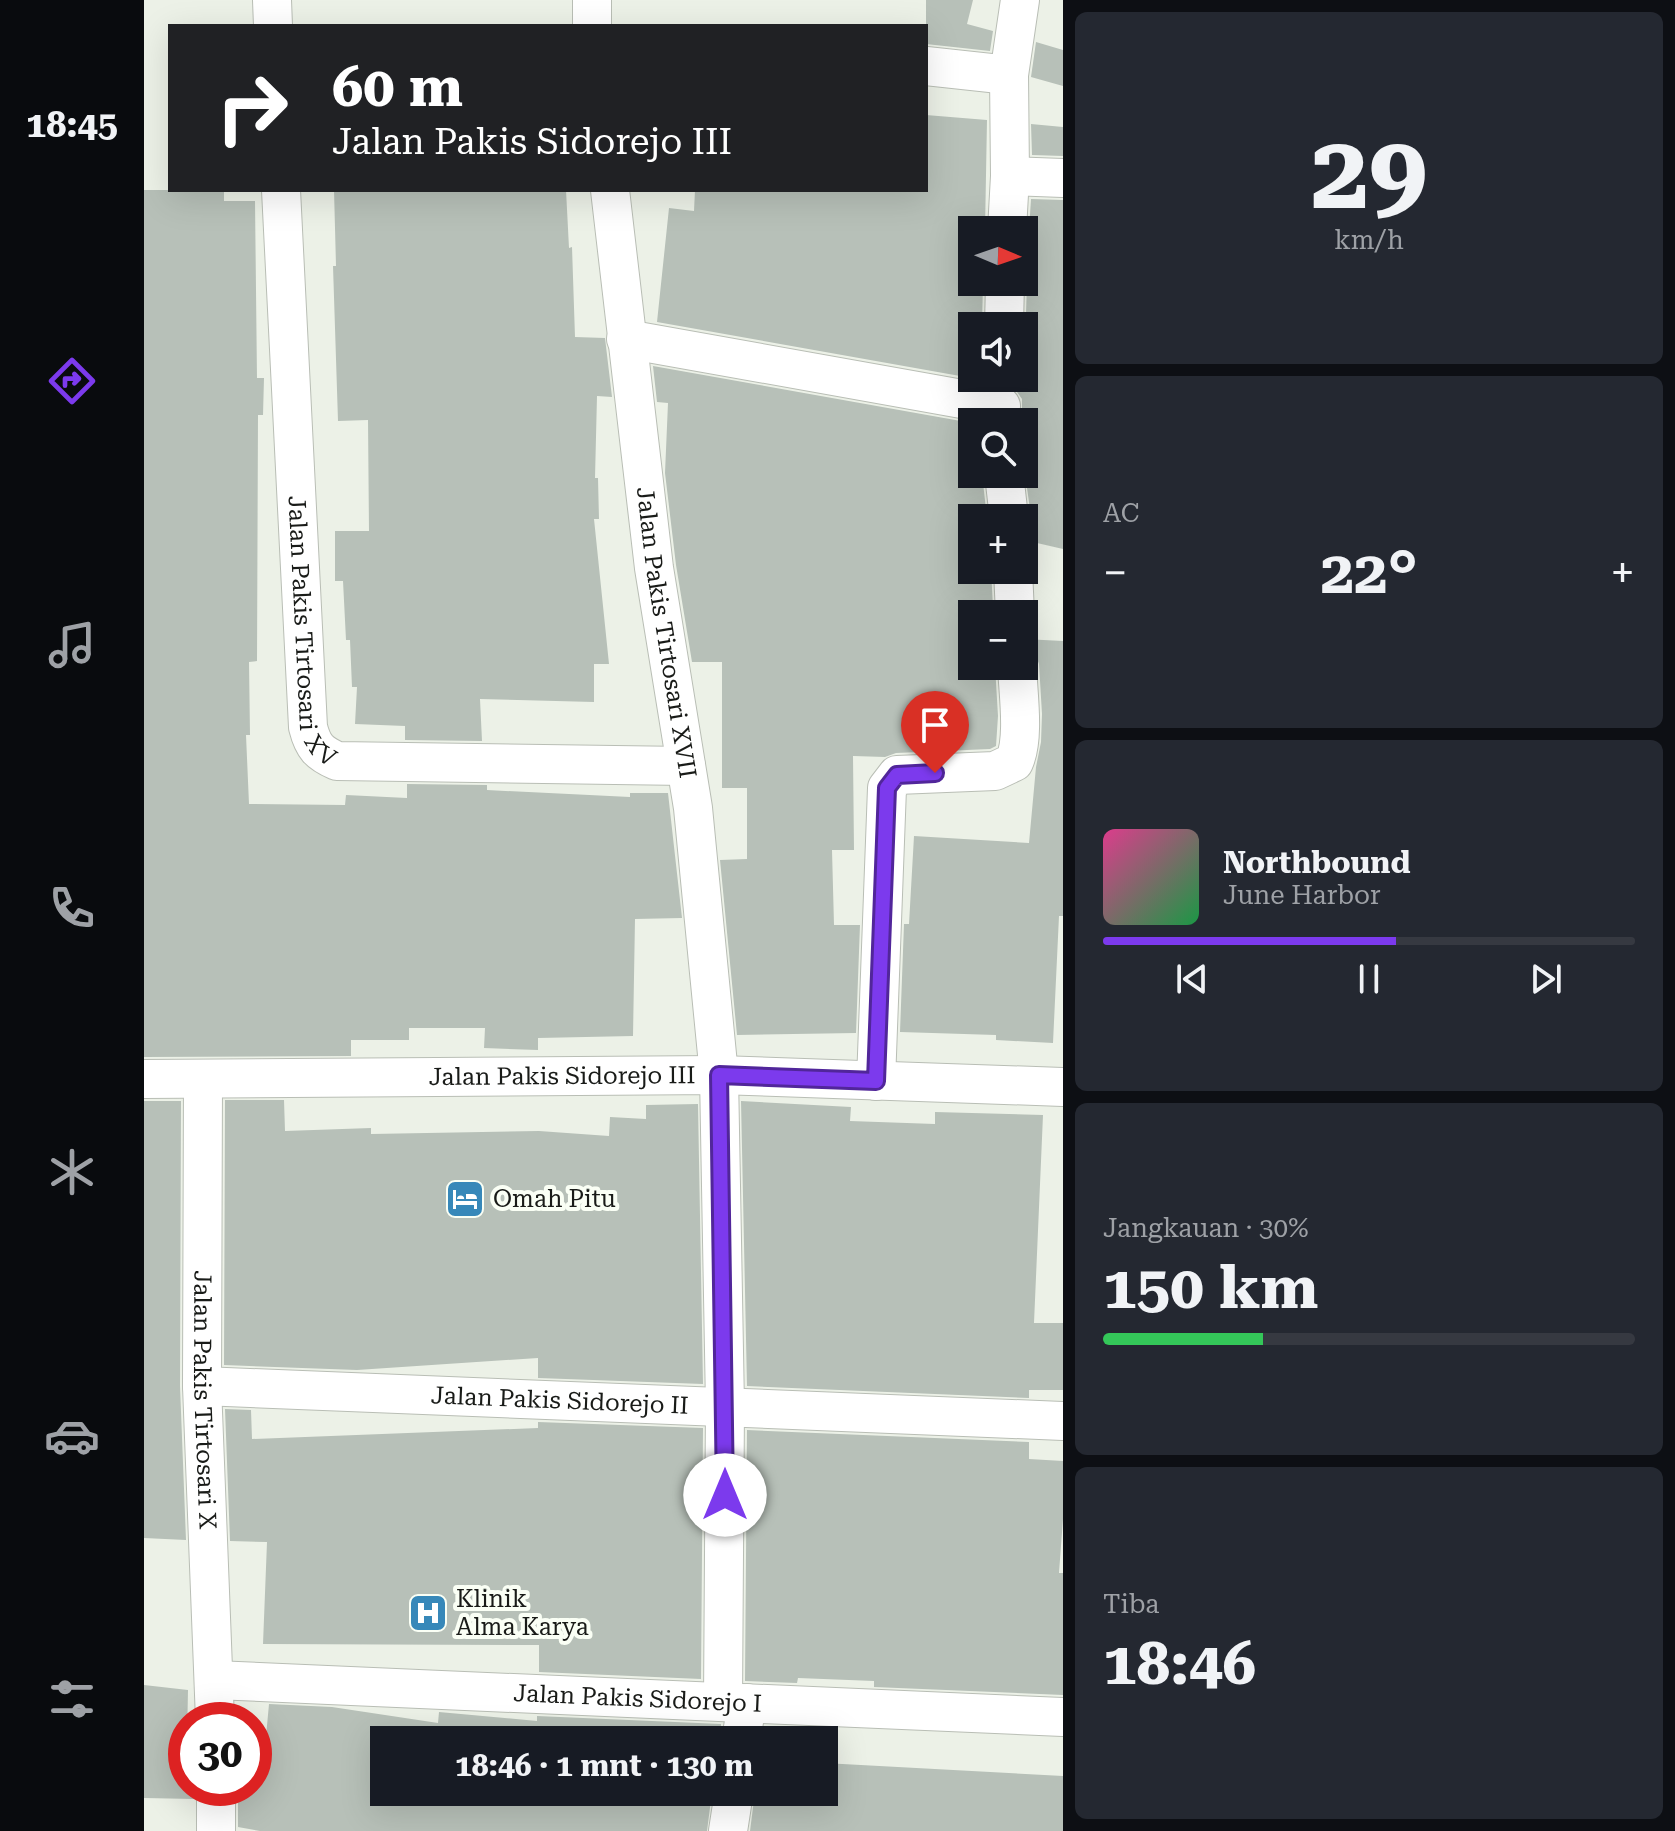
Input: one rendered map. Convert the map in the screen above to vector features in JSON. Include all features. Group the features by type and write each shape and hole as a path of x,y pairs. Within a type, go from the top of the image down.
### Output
{"street":[{"path":"272,0 273,24"},
{"path":"592,0 592,24"},
{"path":"1008,216 1009,75 1020,0"},
{"path":"928,66 1009,75"},
{"path":"1010,176 1063,178"},
{"name":"Jalan Pakis Tirtosari XV","path":"281,192 308,727 313,745 321,754 337,761 686,766"},
{"name":"Jalan Pakis Tirtosari XVII","path":"610,192 654,568 693,808 719,1075 725,1406 735,1702 739,1726"},
{"path":"626,339 1001,402"},
{"path":"876,1081 887,788 897,775 995,771 1014,762 1019,751 1017,680"},
{"name":"Jalan Pakis Sidorejo III","path":"144,1079 719,1075 1063,1087"},
{"name":"Jalan Pakis Tirtosari X","path":"203,1080 202,1386 215,1702"},
{"name":"Jalan Pakis Sidorejo II","path":"202,1386 1063,1421"},
{"name":"Jalan Pakis Sidorejo I","path":"214,1680 1063,1717"},
{"path":"216,1806 216,1831"},
{"path":"728,1831 732,1806"}],"building":[{"path":"926,0 973,0 967,24 993,31 990,51 928,44"},
{"path":"1036,42 1063,50 1063,86 1031,77"},
{"path":"928,115 987,120 985,216 958,216 958,296 983,296 982,312 958,312 958,376 657,322 669,208 694,211 695,192 928,192"},
{"path":"1031,124 1063,127 1063,156 1032,155"},
{"path":"144,190 224,192 224,201 255,201 257,378 264,378 263,415 258,415 257,661 249,662 250,735 246,735 249,804 345,805 346,795 407,798 407,784 487,785 487,790 630,797 630,793 668,793 682,918 635,919 633,1036 538,1038 538,1050 484,1048 485,1028 409,1028 409,1040 351,1040 351,1056 144,1057"},
{"path":"334,192 566,192 569,248 572,247 575,337 605,338 612,397 597,396 595,478 598,478 599,519 594,519 609,664 594,664 594,702 480,699 482,741 405,740 405,726 355,724 357,687 352,687 343,581 335,581 335,531 369,531 368,420 338,421 333,266 336,266"},
{"path":"1031,199 1063,200 1063,549 1038,543 1038,504 1029,504 1027,488 1038,488 1038,408 1022,408 1022,399 1017,392 1038,392 1038,312 1026,312 1027,296 1038,296 1038,216 1030,216"},
{"path":"653,366 958,420 958,488 984,488 985,504 958,504 958,584 992,584 993,600 958,600 958,680 996,680 996,746 990,749 896,753 885,757 853,756 854,850 832,850 834,925 860,925 856,1033 737,1035 720,860 747,859 747,788 722,788 722,662 692,662 665,473 668,403 657,402"},
{"path":"1038,640 1063,641 1063,916 1059,916 1053,1043 996,1040 996,1035 900,1032 904,924 909,924 914,836 1029,843 1041,742"},
{"path":"225,1100 284,1100 285,1131 371,1128 371,1134 539,1131 609,1136 610,1117 646,1119 646,1105 698,1104 703,1384 538,1378 538,1358 357,1370 224,1365"},
{"path":"144,1101 181,1101 180,1386 186,1540 144,1538"},
{"path":"741,1101 851,1107 850,1121 935,1124 935,1112 1043,1115 1034,1323 1063,1323 1063,1390 1029,1390 1029,1398 747,1386"},
{"path":"225,1409 251,1410 252,1439 538,1428 538,1422 703,1428 701,1679 539,1672 539,1645 263,1644 267,1542 230,1541"},
{"path":"747,1430 1029,1442 1029,1459 1063,1461 1059,1573 1063,1573 1063,1695 874,1687 874,1681 798,1678 797,1683 745,1681"},
{"path":"144,1685 188,1690 188,1702 168,1702 168,1798 144,1798"},
{"path":"272,1704 332,1707 438,1723 439,1712 537,1721 537,1716 721,1724 370,1726 370,1806 710,1806 707,1831 260,1831 238,1827 238,1806 272,1806"},
{"path":"838,1764 1063,1776 1063,1831 750,1831 753,1806 838,1806"}],"place":[{"name":"Omah Pitu","path":"465,1199"},
{"name":"Klinik Alma Karya","path":"428,1613"}],"route":[{"path":"725,1495 719,1075 876,1081 887,788 897,775 935,773"}]}
